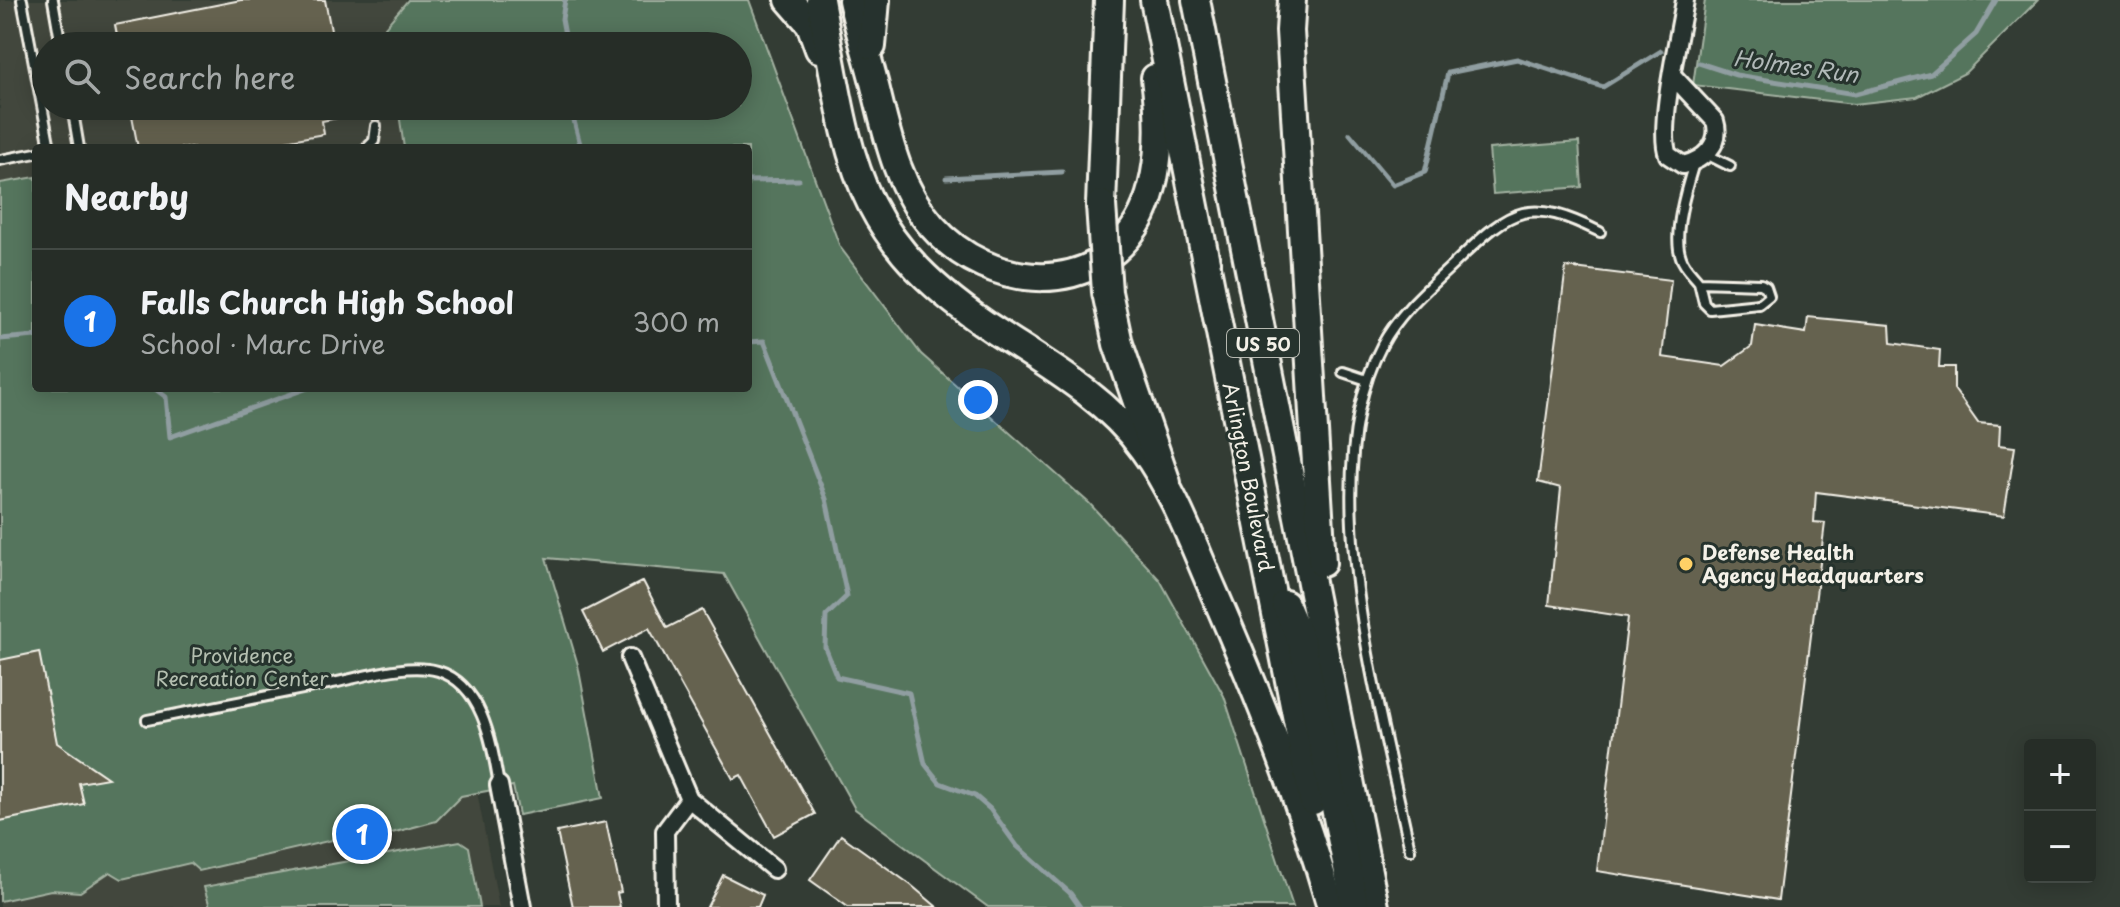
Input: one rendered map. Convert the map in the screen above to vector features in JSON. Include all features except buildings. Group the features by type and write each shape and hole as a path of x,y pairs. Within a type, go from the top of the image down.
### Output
{"highway":[{"path":"789,0 810,24 838,102"},
{"path":"820,0 838,102 856,172 875,215 916,269 965,311 1047,364 1106,409 1142,447 1166,483"},
{"path":"852,0 890,150 900,174 930,224 969,260 1002,274 1026,278 1068,274 1117,248 1141,216 1157,163 1158,109 1140,0"},
{"path":"873,78 872,25 876,0"},
{"path":"1109,0 1101,205 1107,292 1118,344 1166,483 1259,695 1311,836 1332,907"},
{"name":"Arlington Boulevard","path":"1154,0 1332,907"},
{"name":"Arlington Boulevard","path":"1196,0 1375,907"},
{"path":"1290,3 1312,427 1332,686"},
{"path":"1265,560 1302,643 1355,907"}],"street":[{"path":"1673,76 1715,121 1716,142 1700,158 1674,163 1664,147 1673,76 1685,0"},
{"path":"630,658 689,799 774,869"},
{"path":"499,785 522,907"},
{"path":"666,907 665,831 689,799"}],"lane":[{"path":"22,0 32,53"},
{"path":"53,0 59,32"},
{"path":"45,120 49,144"},
{"path":"74,120 78,144"},
{"path":"371,144 376,126"},
{"path":"0,160 32,154"},
{"path":"1699,282 1761,284 1766,287 1769,296 1759,304 1710,309 1704,303 1699,282 1686,267 1679,249 1683,202 1700,158 1730,166"},
{"path":"1410,850 1361,605 1353,537 1351,478 1367,380 1381,347 1401,316 1496,225 1524,212 1549,211 1600,232"},
{"path":"1343,372 1367,380"},
{"path":"147,720 368,676 410,670 438,672 460,685 480,710 499,785"}],"shaded area":[{"path":"0,0 460,0 454,32 32,32 32,120 428,120 414,144 32,144 32,187 0,201"},
{"path":"477,792 499,907 0,907 0,875"}],"green space":[{"name":"Providence Recreation Center","path":"408,0 749,0 840,247 921,354 1089,503 1160,580 1224,696 1293,907 988,907 855,809 724,574 546,558 578,665 603,798 519,815 513,786 461,796 436,821 351,844 345,837 199,871 190,863 122,879 110,872 80,892 51,890 0,901 0,183 32,178 32,392 752,392 752,144 403,144 400,120 752,120 752,32 386,32 385,27"},
{"path":"1705,0 2038,0 1965,73 1917,97 1854,104 1693,85"},
{"path":"1579,142 1582,187 1493,194 1489,149"},
{"path":"460,841 469,847 480,907 210,907 204,887"}],"waterway":[{"path":"564,32 562,19 565,0"},
{"name":"Holmes Run","path":"1699,63 1736,75 1855,94 1931,74 1976,34 1996,0"},
{"name":"Holmes Run","path":"1350,134 1393,185 1425,172 1448,73 1517,59 1603,87 1661,51"},
{"path":"574,120 580,144"},
{"name":"Holmes Run","path":"946,178 1062,172"},
{"name":"Holmes Run","path":"752,181 799,180"},
{"name":"Holmes Run","path":"0,339 32,336"},
{"path":"752,342 764,341 826,499 847,596 826,616 825,647 837,677 909,693 925,764 940,783 975,796 990,809 1017,846 1070,893 1080,907"},
{"path":"159,392 166,397 170,437 297,392"}],"place":[{"name":"Defense Health Agency Headquarters","path":"1686,564"},
{"name":"Falls Church High School","path":"362,834"}]}
